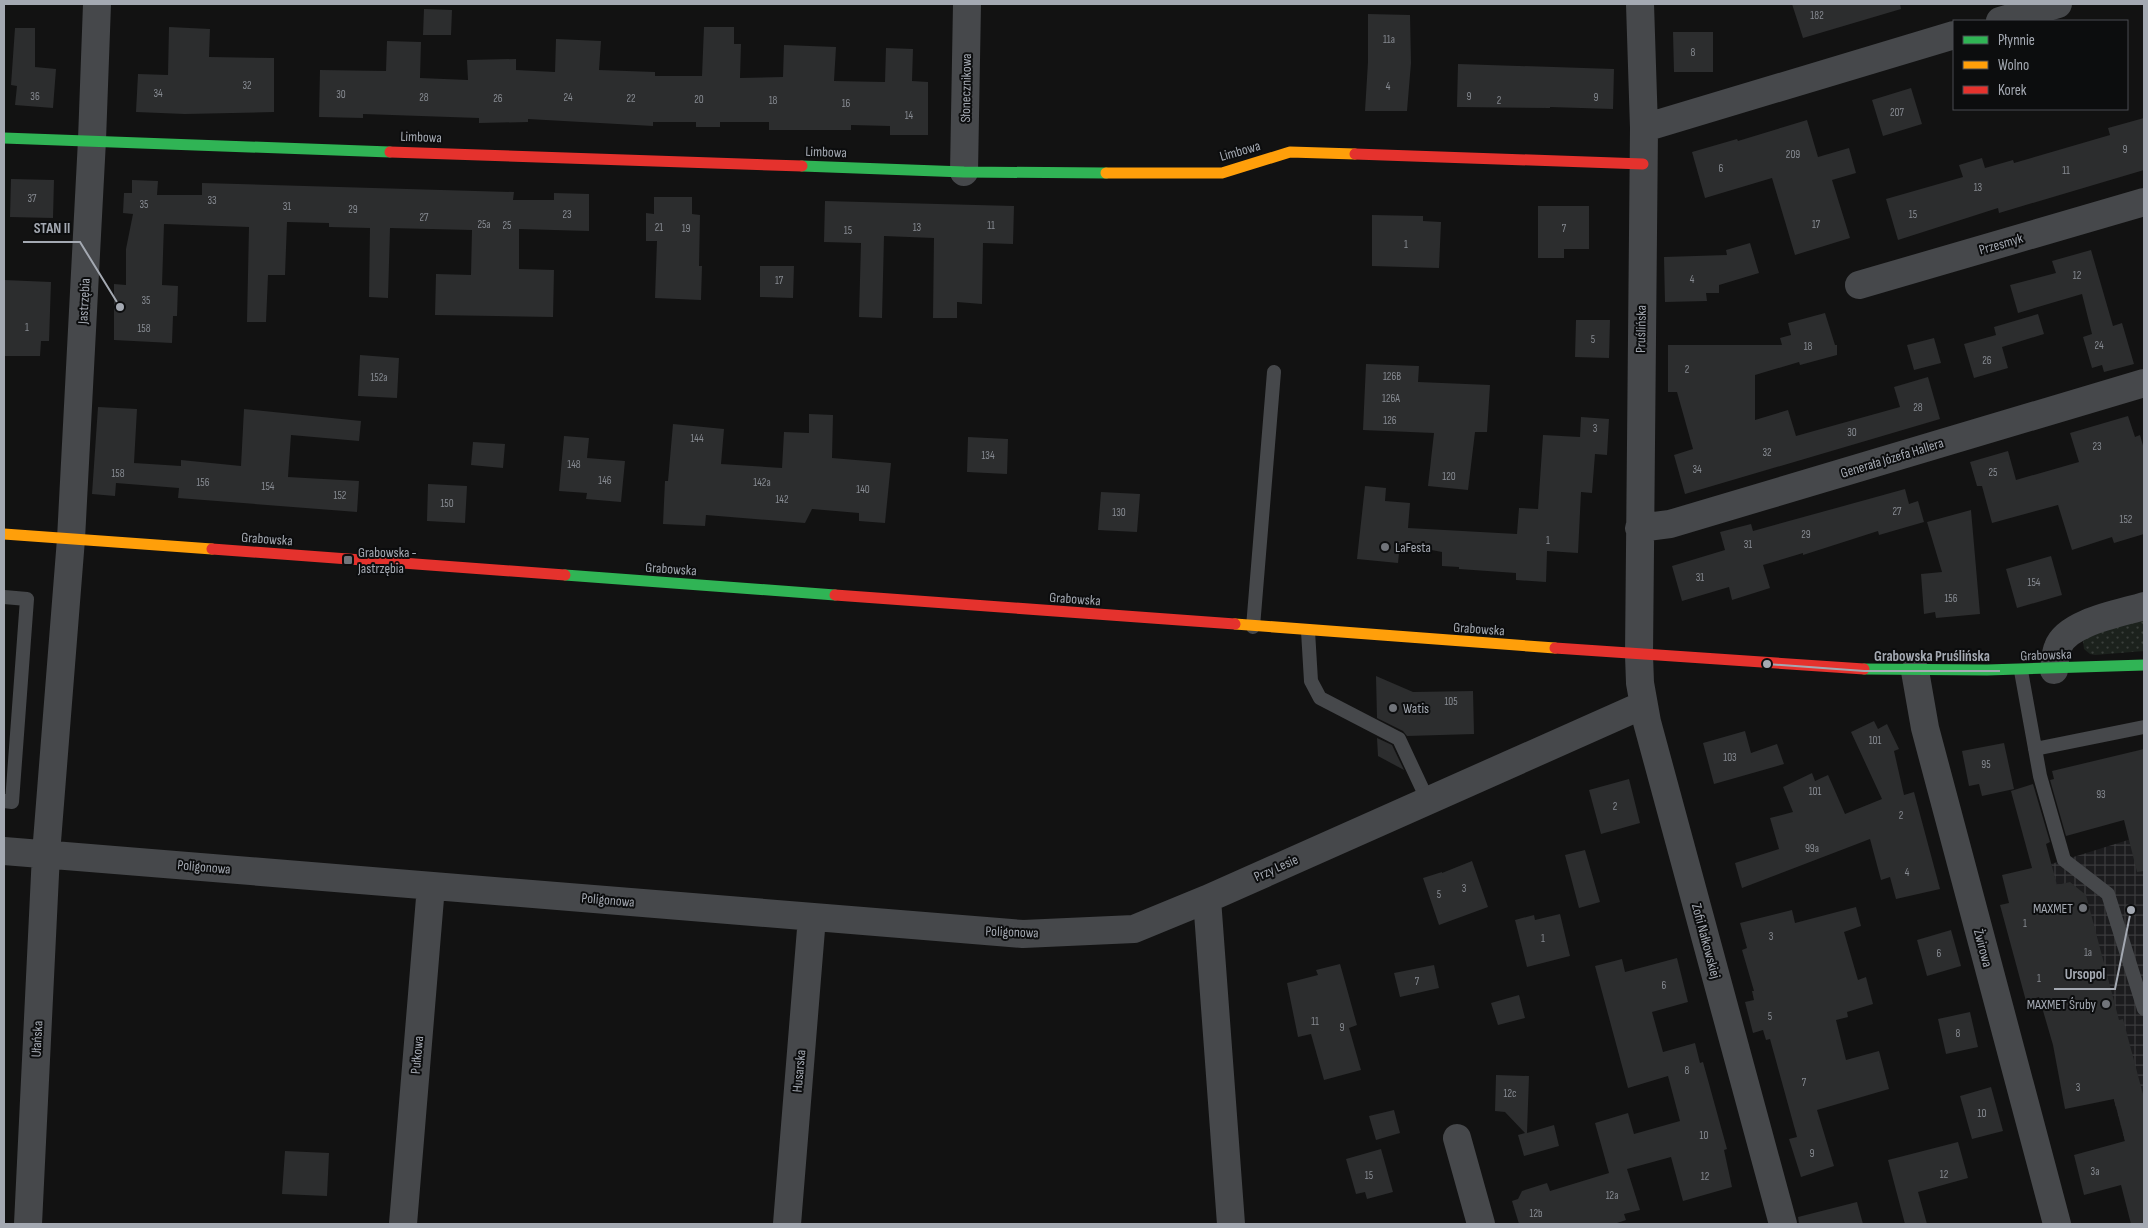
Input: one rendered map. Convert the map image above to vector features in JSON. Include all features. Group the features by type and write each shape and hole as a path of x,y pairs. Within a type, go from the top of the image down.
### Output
{"street":[{"name":"Jastrzębia","path":"46,854 70,539 92,140 97,4"},
{"name":"Słonecznikowa","path":"964,172 967,4"},
{"name":"Pruślińska","path":"1638,655 1644,128 1640,4"},
{"path":"2003,20 2058,4"},
{"path":"1644,128 1953,35"},
{"name":"Limbowa","path":"4,138 964,172 1222,173 1290,152 1643,164"},
{"name":"Przesmyk","path":"1858,285 2144,202"},
{"name":"Generała Józefa Hallera","path":"1639,528 1670,524 2144,383"},
{"name":"Grabowska","path":"4,534 1830,668 1915,672 2021,671 2144,666"},
{"path":"2054,670 2058,646 2067,635 2082,625 2144,606"},
{"name":"Zofii Nałkowskiej","path":"1638,655 1644,705 1775,1222"},
{"name":"Żwirowa","path":"1915,672 1925,728 2057,1224"},
{"name":"Przy Lesie","path":"1207,899 1644,705"},
{"name":"Poligonowa","path":"4,851 1023,934 1134,929 1207,899"},
{"name":"Ułańska","path":"28,1224 46,854"},
{"name":"Pułkowa","path":"403,1224 431,886"},
{"path":"1207,899 1231,1224"},
{"name":"Husarska","path":"787,1224 812,917"},
{"path":"1457,1138 1481,1224"}],"lane":[{"path":"1253,627 1274,372"},
{"path":"4,597 27,599 12,802 4,801"},
{"path":"1308,631 1311,682 1320,698 1399,739 1428,801"},
{"path":"2021,671 2040,776 2064,860 2108,894 2144,1009"},
{"path":"2035,749 2144,727"}],"shaded area":[{"path":"2144,618 2144,651 2095,655 2090,654 2084,649 2083,641 2085,637"},
{"path":"2144,835 2144,1212 2051,864"}],"building":[{"path":"1792,4 1900,4 1901,9 1803,38"},
{"path":"424,9 452,10 451,35 423,35"},
{"path":"1368,14 1410,15 1411,63 1407,111 1365,111"},
{"path":"169,27 210,29 209,57 274,58 274,112 185,114 136,112 138,74 168,75"},
{"path":"704,27 734,27 734,44 741,44 740,78 783,77 784,45 836,47 834,81 885,82 886,48 913,49 912,81 928,82 928,135 890,135 890,126 851,125 851,130 769,130 769,122 720,122 720,127 696,127 696,122 653,122 653,126 528,119 528,122 479,123 479,118 363,114 363,118 319,117 320,70 386,71 387,41 421,42 420,78 468,80 467,60 516,59 516,70 555,72 556,39 601,41 599,70 655,72 655,76 702,76"},
{"path":"15,28 35,28 35,67 56,69 53,108 15,105 17,86 11,85"},
{"path":"1673,32 1713,32 1713,72 1674,72"},
{"path":"1458,64 1614,69 1613,109 1457,107"},
{"path":"1911,88 1922,124 1883,136 1872,100"},
{"path":"2144,118 2144,170 1999,213 1998,208 1898,240 1886,199 1963,177 1959,165 1982,158 1985,168 2013,160 2014,163 2110,135 2108,128"},
{"path":"1807,120 1818,157 1849,148 1856,173 1832,180 1850,238 1795,255 1772,178 1705,198 1692,152 1737,139 1738,141"},
{"path":"11,179 54,180 53,218 10,217"},
{"path":"132,180 158,181 157,195 202,195 202,183 514,192 513,200 554,200 554,193 589,194 589,231 519,229 519,269 554,270 553,317 435,315 436,274 471,275 472,230 390,228 388,298 369,297 370,228 329,227 329,223 287,222 285,275 268,275 266,322 247,322 249,227 164,224 162,285 178,286 177,316 173,316 172,343 114,340 114,284 126,285 126,249 133,214 123,213 124,193 132,193"},
{"path":"654,197 692,197 692,214 700,215 699,266 702,266 701,300 655,298 657,241 646,241 646,213 654,214"},
{"path":"825,201 1014,206 1013,244 983,243 982,304 957,302 957,318 933,318 934,238 884,236 882,318 859,317 861,243 824,242"},
{"path":"1538,206 1589,206 1589,249 1564,249 1564,258 1538,258"},
{"path":"1372,215 1423,216 1423,221 1441,222 1439,268 1372,266"},
{"path":"1750,243 1759,273 1719,285 1719,293 1706,293 1707,301 1665,302 1664,257 1727,255 1726,250"},
{"path":"2091,250 2113,326 2122,323 2134,364 2104,372 2102,365 2092,368 2083,337 2092,334 2082,294 2018,313 2010,285 2056,273 2052,261"},
{"path":"760,266 794,266 793,298 760,297"},
{"path":"4,280 51,282 49,341 41,341 40,356 4,356"},
{"path":"1825,313 1835,345 1837,345 1837,355 1800,365 1799,362 1755,375 1755,420 1788,410 1796,436 1900,407 1894,387 1928,377 1940,419 1685,494 1674,455 1693,449 1677,392 1668,392 1668,345 1782,345 1780,338 1791,335 1788,323"},
{"path":"2038,314 2044,334 2002,347 2008,368 1974,378 1964,344 1996,335 1994,327"},
{"path":"1576,320 1610,320 1609,358 1575,357"},
{"path":"1934,338 1941,363 1914,370 1907,345"},
{"path":"360,355 399,358 397,398 358,396"},
{"path":"1366,364 1419,366 1418,382 1490,385 1487,432 1475,432 1468,490 1428,486 1434,433 1363,430"},
{"path":"98,407 137,409 134,463 181,466 181,460 241,466 244,409 361,421 359,441 291,435 288,477 359,481 357,512 178,498 179,488 116,483 115,496 92,494"},
{"path":"809,414 833,415 832,458 891,463 885,523 859,521 859,513 812,509 805,523 706,515 705,526 663,524 665,481 668,481 673,424 724,429 721,464 782,468 784,432 809,433"},
{"path":"2128,416 2135,437 2140,435 2144,449 2144,534 2114,543 2112,537 2072,550 2058,505 1992,523 1982,486 1977,486 1970,462 2008,451 2016,480 2079,462 2070,433"},
{"path":"1581,417 1609,419 1607,455 1595,454 1592,493 1581,492 1578,553 1547,551 1546,582 1516,580 1516,573 1442,566 1442,552 1400,544 1398,563 1357,559 1365,486 1386,488 1385,501 1410,503 1408,528 1517,534 1519,508 1538,509 1543,435 1580,437"},
{"path":"564,436 589,438 587,458 625,461 621,502 586,499 587,493 559,491"},
{"path":"968,437 1008,439 1007,474 967,472"},
{"path":"473,442 505,444 503,468 471,465"},
{"path":"428,484 467,486 465,523 427,521"},
{"path":"1905,489 1909,504 1918,501 1924,522 1879,535 1878,531 1803,555 1803,553 1763,565 1770,588 1732,600 1729,587 1682,601 1672,566 1725,550 1720,532 1751,524 1753,531"},
{"path":"1101,492 1140,494 1137,532 1098,530"},
{"path":"1971,510 1980,614 1936,618 1935,612 1924,614 1921,574 1942,572 1927,522"},
{"path":"2051,556 2062,595 2017,608 2006,569"},
{"path":"1376,676 1413,692 1473,691 1474,734 1407,736 1403,731 1377,718"},
{"path":"1874,721 1878,729 1887,724 1899,749 1894,751 1904,795 1914,792 1940,889 1896,899 1890,877 1881,880 1870,839 1742,888 1735,863 1779,849 1770,818 1793,812 1783,787 1812,773 1815,781 1828,775 1845,814 1882,799 1851,732"},
{"path":"1745,731 1751,753 1777,744 1784,764 1714,784 1703,743"},
{"path":"1377,738 1392,745 1404,770 1378,756"},
{"path":"2004,743 2014,789 1982,796 1979,784 1969,786 1962,751"},
{"path":"2144,749 2144,871 2137,872 2124,820 2066,836 2050,780 2054,779 2052,771"},
{"path":"1629,779 1640,823 1601,834 1589,790"},
{"path":"2033,784 2050,842 2046,844 2057,885 2070,882 2086,895 2119,1020 2123,1019 2144,1098 2144,1224 2131,1224 2121,1185 2084,1195 2074,1155 2125,1141 2114,1099 2065,1109 2053,1045 2039,997 2026,1001 2000,905 2009,903 2002,875 2032,868 2011,791"},
{"path":"1585,850 1600,902 1579,908 1565,855"},
{"path":"1472,861 1488,907 1439,925 1423,878 1442,873"},
{"path":"1856,907 1861,926 1844,932 1858,980 1866,977 1873,1004 1847,1012 1848,1017 1836,1020 1846,1060 1879,1051 1889,1089 1817,1110 1834,1166 1801,1177 1789,1139 1797,1137 1770,1039 1766,1040 1763,1030 1753,1033 1745,1002 1754,1000 1752,991 1754,991 1742,950 1747,948 1740,923 1792,910 1795,923"},
{"path":"1560,914 1570,956 1527,967 1515,920 1534,915 1535,920"},
{"path":"1951,930 1961,966 1927,976 1917,940"},
{"path":"1677,958 1688,1002 1652,1012 1663,1052 1695,1043 1700,1063 1703,1062 1727,1149 1724,1150 1732,1187 1683,1201 1671,1157 1627,1169 1640,1210 1624,1214 1626,1220 1614,1224 1519,1224 1512,1201 1518,1199 1522,1191 1547,1183 1550,1191 1609,1173 1595,1123 1628,1113 1634,1134 1680,1121 1668,1076 1628,1088 1595,966 1622,959 1625,972"},
{"path":"1340,964 1357,1025 1349,1028 1361,1070 1324,1080 1311,1034 1298,1037 1287,983 1318,975 1316,970"},
{"path":"1434,965 1439,988 1400,997 1394,973"},
{"path":"1519,995 1525,1018 1498,1025 1491,1003"},
{"path":"1970,1012 1978,1047 1946,1054 1938,1019"},
{"path":"1496,1075 1529,1076 1527,1133 1554,1125 1559,1146 1524,1156 1518,1135 1525,1133 1505,1112 1495,1111"},
{"path":"1991,1087 2003,1131 1972,1139 1960,1096"},
{"path":"1394,1110 1400,1133 1376,1140 1369,1116"},
{"path":"1958,1142 1968,1178 1918,1192 1927,1224 1905,1224 1888,1160"},
{"path":"1381,1149 1393,1192 1367,1199 1365,1192 1356,1194 1346,1159"},
{"path":"285,1151 329,1153 327,1196 282,1194"},
{"path":"1857,1202 1863,1224 1799,1224 1798,1217"}],"traffic: fast":[{"path":"4,138 390,152"},
{"path":"802,166 964,172 1106,173"},
{"path":"565,575 835,595"},
{"path":"1864,669 1987,670 2144,665"}],"traffic: slow":[{"path":"1106,173 1222,173 1290,152 1355,154"},
{"path":"4,534 212,549"},
{"path":"1235,624 1555,648"}],"traffic: jam":[{"path":"390,152 802,166"},
{"path":"1355,154 1643,164"},
{"path":"212,549 565,575"},
{"path":"835,595 1235,624"},
{"path":"1555,648 1864,669"}],"place":[{"name":"STAN II","path":"120,307"},
{"name":"LaFesta","path":"1385,547"},
{"name":"Grabowska - Jastrzębia","path":"348,560"},
{"name":"Grabowska Pruślińska","path":"1767,664"},
{"name":"Watis","path":"1393,708"},
{"name":"MAXMET","path":"2083,908"},
{"name":"Ursopol","path":"2131,910"},
{"name":"MAXMET Śruby","path":"2106,1004"}]}
